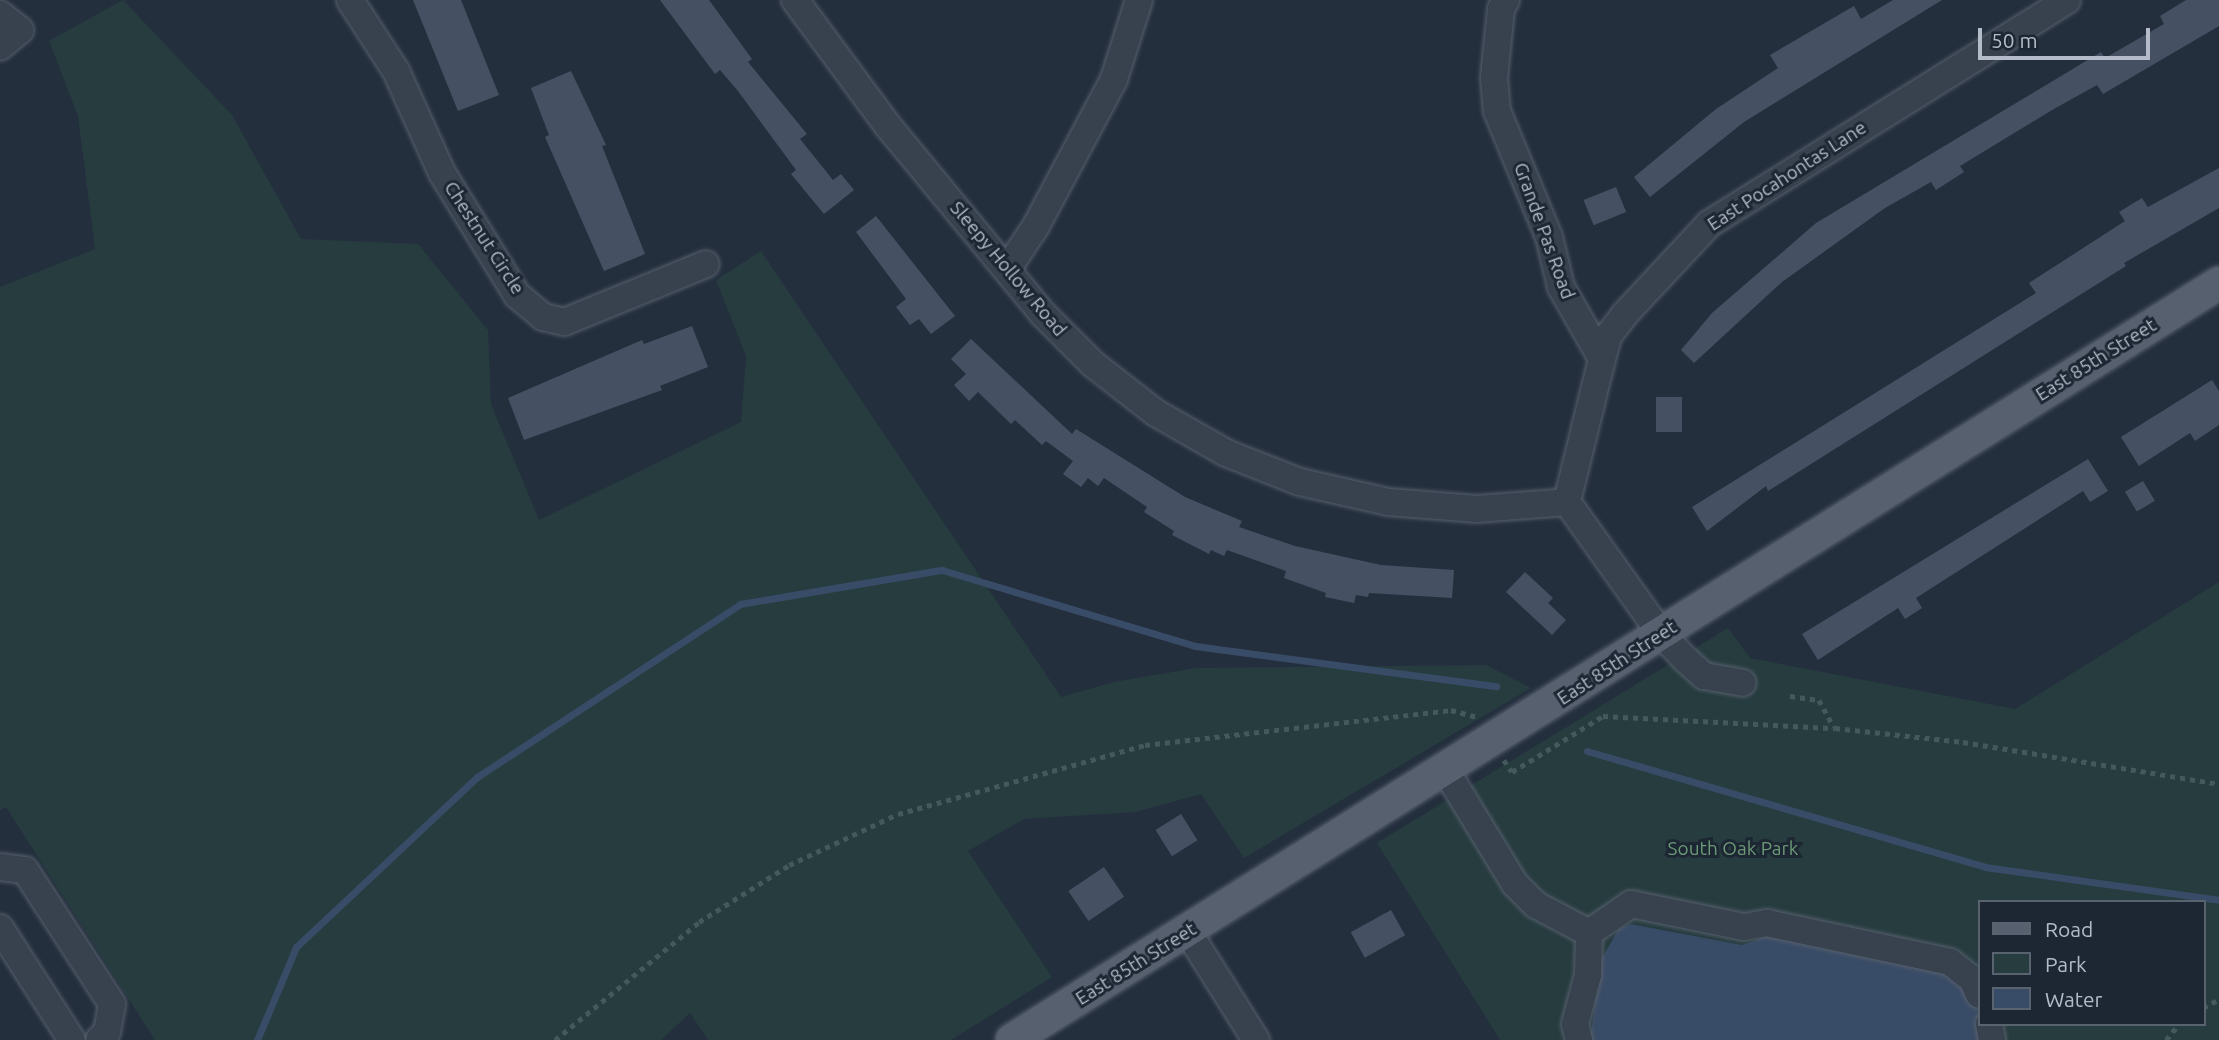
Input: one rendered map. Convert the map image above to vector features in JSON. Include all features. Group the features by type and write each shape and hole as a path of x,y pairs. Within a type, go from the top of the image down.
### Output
{"main road":[{"name":"East 85th Street","path":"1013,1040 1446,771 2219,283"}],"street":[{"name":"Chestnut Circle","path":"350,0 396,71 442,173 517,295 543,317 564,322 706,264"},
{"name":"Sleepy Hollow Road","path":"795,0 888,126 1008,268 1043,314 1093,364 1156,413 1226,453 1300,482 1388,502 1477,509 1567,502"},
{"path":"1008,268 1036,226 1114,79 1139,0"},
{"name":"Grande Pas Road","path":"1506,0 1501,9 1494,78 1497,111 1549,237 1560,287 1602,359"},
{"name":"East Pocahontas Lane","path":"1602,359 1608,337 1625,313 1709,224 2067,0"},
{"path":"0,14 20,30 0,47"},
{"path":"1602,359 1567,502 1661,634 1704,676 1742,683"},
{"path":"1446,771 1515,884 1536,905 1589,933"},
{"path":"0,867 25,870 112,1004 107,1031 99,1040"},
{"path":"1589,933 1631,904 1744,927 1768,923 1950,962 1972,979 1978,993"},
{"path":"0,928 72,1040"},
{"path":"1188,932 1256,1040"},
{"path":"1579,1040 1575,1024 1588,975 1589,933"}],"path":[{"path":"1790,696 1819,700 1835,728"},
{"path":"555,1040 699,922 789,865 898,814 1145,745 1469,711"},
{"path":"1507,766 1511,772 1603,716 1835,728 1963,742 2219,784"},
{"path":"2166,1040 2177,1026"}],"green space":[{"path":"123,0 232,115 301,239 418,244 488,330 491,404 539,520 741,422 746,356 716,280 761,251 1061,697 1114,682 1196,668 1486,665 1531,688 1244,858 1201,794 1136,812 1024,819 968,851 1052,977 951,1040 708,1040 690,1013 661,1040 155,1040 6,807 0,810 0,287 95,249 78,116 49,41"},
{"name":"South Oak Park","path":"2219,582 2219,1040 1500,1040 1377,843 1728,628 1750,658 2015,709"}],"water":[{"path":"1630,924 1742,945 1777,933 1945,968 1975,1000 1978,1026 1982,1026 1985,1040 1590,1040 1601,960 1618,930"}],"building":[{"path":"413,0 461,0 499,95 458,111"},
{"path":"660,0 709,0 752,59 748,62 807,134 800,139 833,180 841,174 854,190 824,214 791,174 796,170 738,91 720,70 715,74"},
{"path":"1893,0 1942,0 1744,122 1650,197 1634,177 1716,109 1778,68 1770,55 1854,6 1861,19"},
{"path":"2186,0 2219,0 2219,26 2103,94 2097,85 2052,110 1960,166 1964,172 1936,190 1931,182 1885,208 1782,282 1694,363 1681,350 1712,313 1816,223 2101,52 2105,58 2164,24 2160,16"},
{"path":"571,71 606,145 602,146 645,254 604,271 545,137 549,135 531,88"},
{"path":"2219,168 2219,208 2124,263 2126,266 1768,491 1766,486 1707,531 1692,507 2036,293 2029,283 2125,221 2119,212 2142,198 2148,207"},
{"path":"1616,187 1626,212 1594,225 1584,200"},
{"path":"876,216 955,316 931,334 919,319 910,325 896,307 906,299 856,232"},
{"path":"692,326 708,367 660,386 662,390 524,440 508,398 642,340 644,344"},
{"path":"971,339 1072,434 1076,429 1185,497 1242,521 1239,527 1295,546 1381,565 1454,570 1452,598 1369,593 1368,597 1356,595 1354,603 1325,597 1326,593 1284,578 1286,571 1227,550 1224,556 1211,550 1209,554 1172,535 1174,531 1144,512 1147,507 1104,478 1098,486 1088,478 1081,487 1063,474 1073,461 1046,441 1042,445 1015,420 1011,424 978,392 969,401 954,385 966,374 951,359"},
{"path":"2212,380 2219,391 2219,425 2195,441 2190,433 2139,466 2121,437"},
{"path":"1656,397 1682,397 1682,432 1656,432"},
{"path":"2088,459 2108,491 2090,502 2083,491 1916,598 1922,608 1905,619 1898,608 1818,660 1802,634"},
{"path":"2143,481 2155,501 2137,512 2125,492"},
{"path":"1525,572 1553,598 1548,603 1566,620 1552,635 1506,592"},
{"path":"1181,814 1197,840 1172,856 1156,830"},
{"path":"1104,867 1124,897 1088,921 1068,891"},
{"path":"1391,910 1405,935 1365,958 1351,932"}],"waterway":[{"path":"257,1040 296,947 477,777 740,604 942,570 1195,646 1496,686"},
{"path":"1587,751 1985,867 2219,900"}]}
